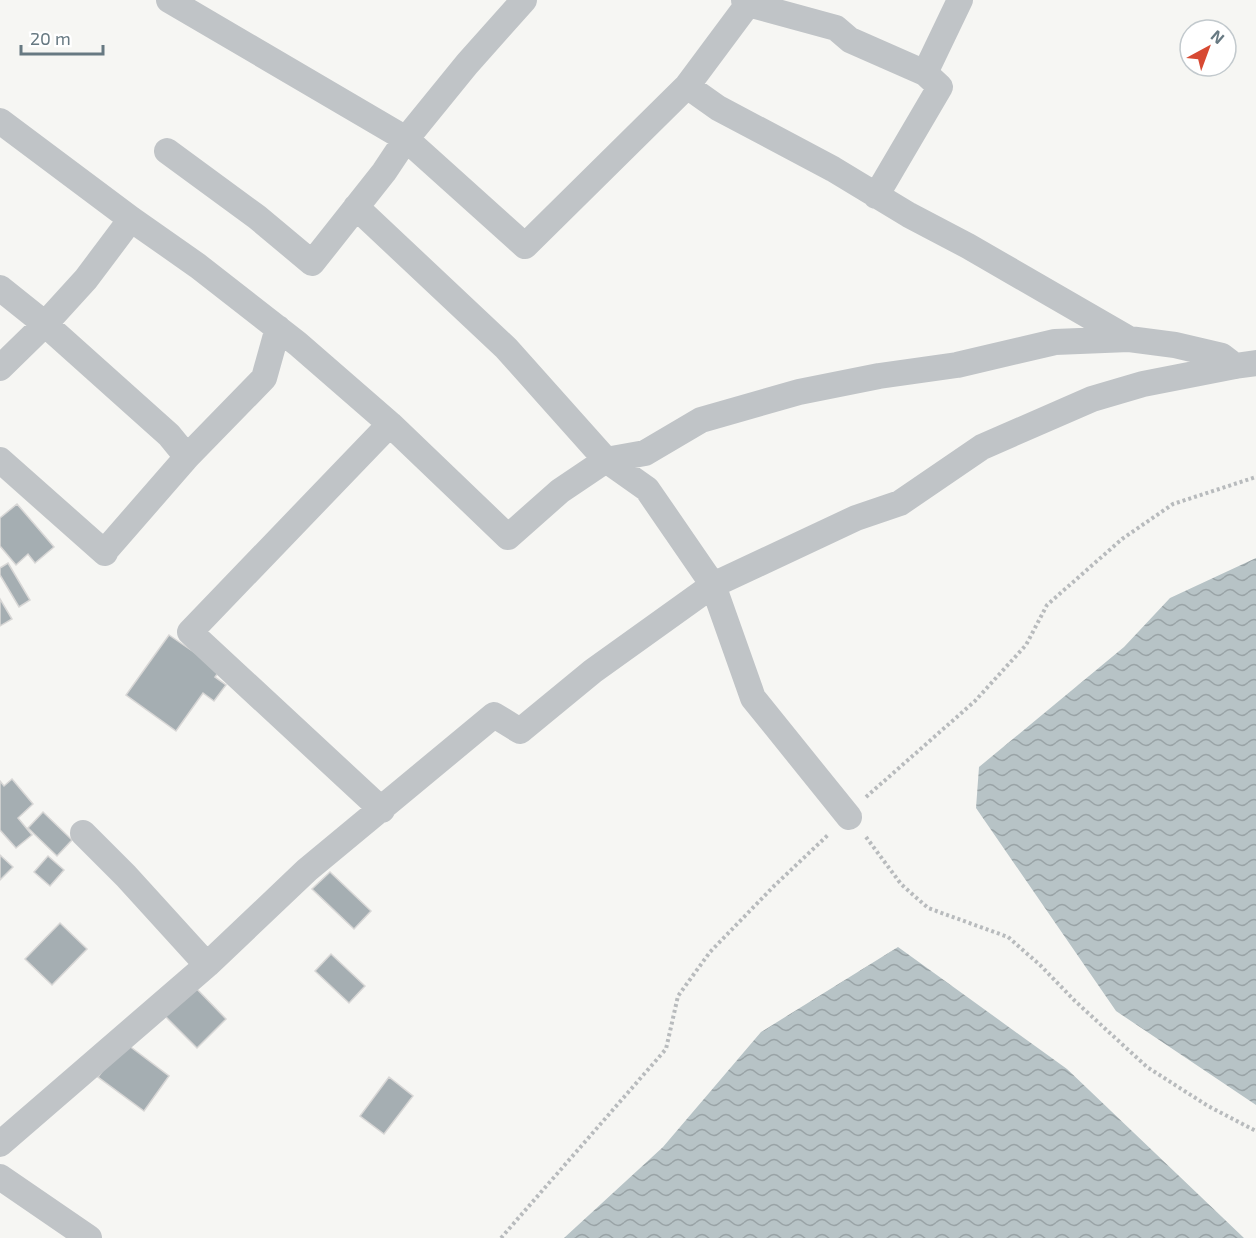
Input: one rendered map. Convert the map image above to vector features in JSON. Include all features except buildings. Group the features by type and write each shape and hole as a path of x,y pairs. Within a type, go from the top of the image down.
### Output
{"street":[{"path":"169,0 406,139 525,246 687,86 746,2 836,28 850,40 925,73 940,87 876,196"},
{"path":"925,73 960,0"},
{"path":"167,151 257,218 312,263 406,139 517,2"},
{"path":"687,86 718,108 833,170 1129,339"},
{"path":"0,121 198,266 278,328 390,424 508,537 560,490 606,460 645,453 700,420 800,392 879,376 957,365 1055,342 1129,339 1175,345 1245,364"},
{"path":"356,207 506,348 606,460 647,489 713,585 753,698 849,817"},
{"path":"0,368 86,279 131,219"},
{"path":"0,288 45,324 169,435 187,457"},
{"path":"0,460 105,554 106,550 187,457 264,378 278,328"},
{"path":"0,1144 207,965 307,870 494,715 520,731 593,671 713,585 856,518 900,502 982,447 1092,399 1143,384 1245,364"},
{"path":"382,810 190,632 390,424"},
{"path":"83,833 126,876 207,965"},
{"path":"0,1177 89,1238"}],"path":[{"path":"849,817 875,847 901,884 928,908 1008,937 1147,1067 1208,1106 1256,1131"}],"water":[{"path":"1256,558 1256,1105 1116,1011 976,808 979,767 1124,647 1170,598"},
{"path":"898,947 1067,1069 1244,1238 564,1238 663,1147 761,1032"}]}
